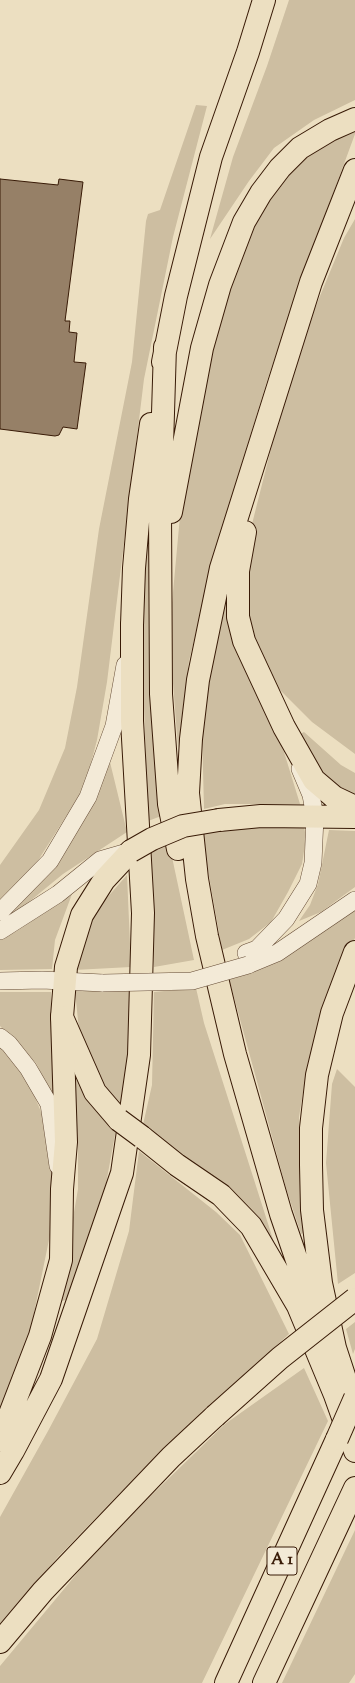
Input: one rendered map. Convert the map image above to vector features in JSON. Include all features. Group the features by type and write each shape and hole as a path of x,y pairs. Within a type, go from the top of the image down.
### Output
{"main road":[{"path":"0,1473 52,1379 122,1173 139,1055 143,913 132,721 132,625 134,568 140,499 150,427 176,296 211,156 248,52 264,0"},
{"path":"248,52 271,0"},
{"path":"160,635 173,499 202,348 220,285 244,222 265,187 280,168 300,148 330,130 355,119"},
{"path":"335,1348 315,1314 281,1214 235,1054 206,936 192,843 188,793 191,739 198,680 221,568 312,282 355,170"},
{"path":"312,282 355,195"},
{"path":"166,347 160,493 160,635 161,694 169,804 198,951 240,1115 257,1173 296,1288 298,1306"},
{"path":"258,452 238,571 238,617 244,641 284,727 314,780 351,813"},
{"path":"0,1440 40,1336 61,1260 62,1188 66,1142 62,1017 64,981 73,943 96,875 131,851 152,839 183,826 219,820 261,816 315,817 351,813"},
{"path":"355,952 332,1013 317,1075 311,1128 312,1210 321,1282 335,1348 355,1409"},
{"path":"62,1017 95,1092 119,1120 177,1165 221,1195 252,1226 298,1306 335,1395 355,1451"},
{"path":"0,1642 43,1591 160,1468 280,1358 355,1299"},
{"name":"A 1","path":"226,1683 355,1398"},
{"name":"A 1","path":"264,1683 355,1488"}],"street":[{"path":"0,912 50,861 88,797 114,726 132,625"},
{"path":"247,959 286,919 308,884 313,863 315,817 310,794 284,727"},
{"path":"0,932 58,894 96,875"},
{"path":"0,981 64,981 103,983 192,981 247,959 283,949 355,900"},
{"path":"0,1037 9,1044 28,1068 48,1104 62,1188"}],"shaded area":[{"path":"289,0 355,0 355,100 314,120 274,148 249,181 210,239 233,157 267,66"},
{"path":"196,105 207,106 173,237 144,379 107,682 97,740 85,786 39,859 8,894 0,900 0,865 39,810 65,748 77,687 99,529 132,362 146,221 148,214 160,210"},
{"path":"355,129 355,134 302,278 267,381 218,541 189,661 178,748 173,683 171,614 180,516 209,351 255,219 281,179 319,147"},
{"path":"355,219 355,754 312,722 278,688 262,661 250,621 246,571 251,528 276,429 308,325 344,238"},
{"path":"155,516 164,815 148,821 141,622 148,518"},
{"path":"223,598 229,599 236,644 284,752 300,804 225,804 204,809 202,729"},
{"path":"304,732 341,765 355,773 355,797 324,780 298,735"},
{"path":"109,758 127,832 63,874 13,915 8,911"},
{"path":"304,826 306,838 302,864 271,922 249,939 222,950 201,831 230,827"},
{"path":"329,830 355,831 355,887 321,912 299,921 310,905 318,884"},
{"path":"169,843 194,960 154,967 148,854"},
{"path":"127,875 131,967 74,970 81,939 97,909"},
{"path":"72,894 55,940 52,969 0,970 0,940 17,931"},
{"path":"355,908 355,938 328,994 308,1062 299,1117 301,1178 306,1232 301,1234 286,1188 229,979"},
{"path":"196,988 204,1023 278,1255 142,1129 152,1085 154,992"},
{"path":"75,991 132,991 126,1078 121,1105 107,1091 90,1062 79,1030"},
{"path":"0,992 51,992 51,1032 59,1124 49,1089 36,1063 0,1026"},
{"path":"0,1046 29,1083 44,1119 54,1181 52,1225 32,1323 0,1420"},
{"path":"71,1064 116,1129 104,1195 69,1299 62,1301 69,1241 78,1189 78,1141"},
{"path":"337,1069 355,1087 355,1273 338,1284 326,1163 332,1084"},
{"path":"139,1151 216,1212 240,1235 289,1334 151,1461 57,1558 0,1626 0,1517 97,1339 129,1231"},
{"path":"355,1322 355,1349 353,1354 346,1329"},
{"path":"304,1368 328,1421 202,1683 0,1683 0,1666 104,1541 225,1424"},
{"path":"355,1530 355,1674 349,1683 282,1683"}],"building":[{"path":"0,179 58,185 59,179 83,182 65,321 70,321 69,332 77,333 74,362 86,363 77,429 63,427 59,435 55,436 0,429"}]}
